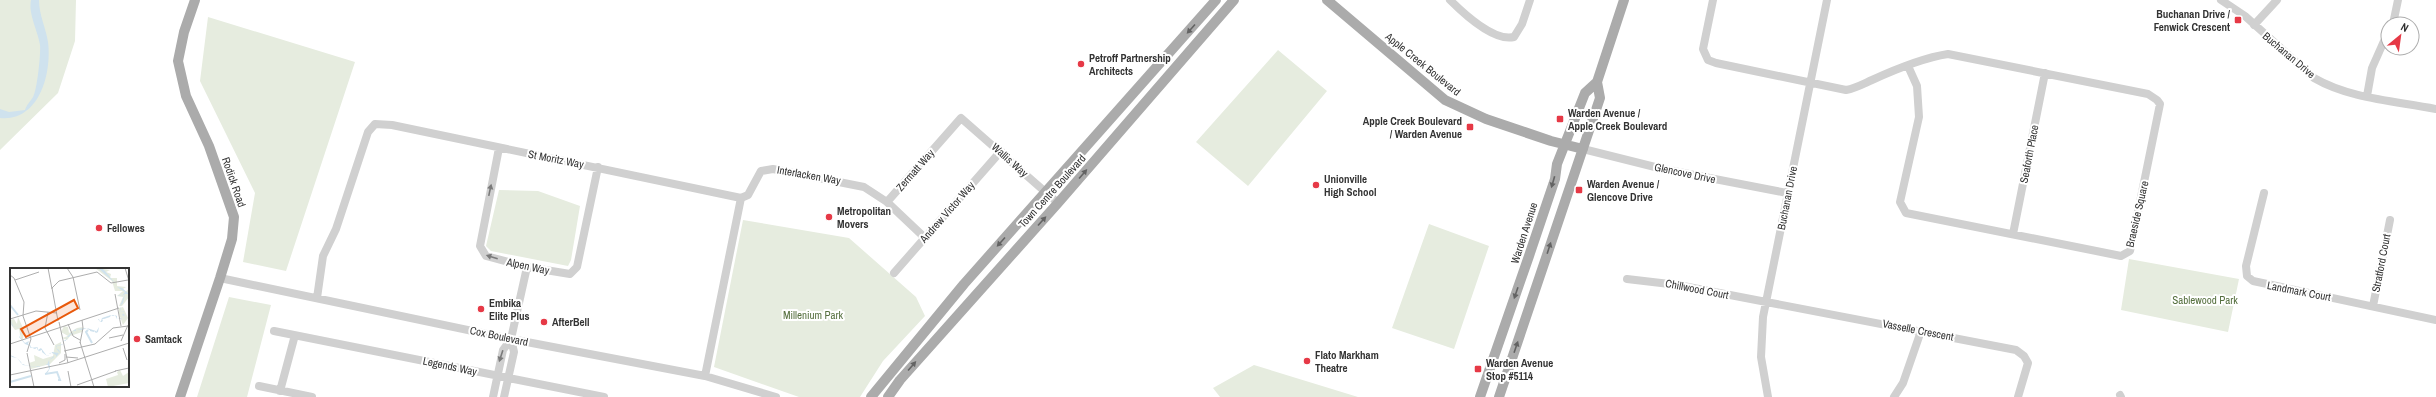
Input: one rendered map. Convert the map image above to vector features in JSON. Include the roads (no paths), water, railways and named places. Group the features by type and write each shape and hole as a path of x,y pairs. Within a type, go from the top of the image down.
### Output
{"main road":[{"name":"Rodick Road","path":"180,397 232,239 234,217 212,154 186,96 178,61 184,32 195,0"},
{"name":"Town Centre Boulevard","path":"871,397 964,284 1216,0"},
{"name":"Town Centre Boulevard","path":"888,397 910,368 1058,203 1234,0"},
{"name":"Apple Creek Boulevard","path":"1327,0 1445,100 1486,119 1566,145 1583,149"},
{"name":"Warden Avenue","path":"1499,397 1600,98 1597,82 1624,0"},
{"name":"Warden Avenue","path":"1480,397 1529,256 1554,178 1557,164 1566,145 1585,93 1597,82"}],"street":[{"path":"1450,0 1494,35 1509,38 1514,37 1522,24 1530,0"},
{"name":"Braeside Square","path":"1713,0 1703,48 1708,60 1809,84 1835,89 1852,89 1923,59 1948,54 2148,94 2160,104 2136,225 2130,250 2126,255 2121,256 1906,213 1901,207 1900,202 1920,106 1915,78 1908,66"},
{"name":"Buchanan Drive","path":"1768,397 1761,357 1761,336 1766,302 1827,0"},
{"name":"Buchanan Drive","path":"2221,0 2254,25 2314,78 2327,85 2350,93 2436,109"},
{"path":"2254,25 2277,0"},
{"path":"2395,16 2398,0"},
{"path":"2367,96 2372,68 2380,50"},
{"name":"Seaforth Place","path":"2013,234 2045,73"},
{"name":"Wallis Way","path":"962,118 1058,203"},
{"name":"Zermatt Way","path":"924,237 887,202 962,118"},
{"name":"St Moritz Way","path":"317,298 323,256 336,229 368,132 375,124 392,125 741,198"},
{"name":"Alpen Way","path":"499,148 480,246 486,256 526,267 570,274 577,267 598,168"},
{"name":"Glencove Drive","path":"1583,149 1662,169 1787,194"},
{"name":"Andrew Victor Way","path":"894,273 1001,151"},
{"name":"Interlacken Way","path":"741,198 748,195 761,171 773,169 864,187 887,202"},
{"name":"Landmark Court","path":"2264,193 2246,266 2247,276 2253,281 2267,286 2373,306 2436,320"},
{"path":"705,376 741,198"},
{"name":"Stratford Court","path":"2373,306 2390,220"},
{"path":"493,397 496,375 503,350 511,339 526,267"},
{"name":"Cox Boulevard","path":"220,278 511,339 705,376 776,397"},
{"name":"Chillwood Court","path":"1627,279 1678,284 1766,302"},
{"name":"Vasselle Crescent","path":"1766,302 2016,350 2027,360 2027,369 2018,397"},
{"name":"Legends Way","path":"274,331 604,397"},
{"path":"1894,397 1903,383 1921,331"},
{"path":"280,391 295,335"},
{"path":"504,397 514,352 511,339"},
{"path":"259,386 312,397"}],"water":[{"path":"31,0 39,0 40,11 48,42 48,67 45,80 34,104 25,112 14,117 0,118 0,109 9,112 25,110 33,97 36,87 40,45 32,17 30,5"}],"place":[{"name":"Buchanan Drive / Fenwick Crescent","path":"2238,20"},
{"name":"Petroff Partnership Architects","path":"1081,64"},
{"name":"Warden Avenue / Apple Creek Boulevard","path":"1560,119"},
{"name":"Apple Creek Boulevard / Warden Avenue","path":"1470,127"},
{"name":"Unionville High School","path":"1316,185"},
{"name":"Warden Avenue / Glencove Drive","path":"1579,190"},
{"name":"Metropolitan Movers","path":"829,217"},
{"name":"Fellowes","path":"99,228"},
{"name":"Embika Elite Plus","path":"481,309"},
{"name":"AfterBell","path":"544,322"},
{"name":"Samtack","path":"137,339"},
{"name":"Flato Markham Theatre","path":"1307,361"},
{"name":"Warden Avenue Stop #5114","path":"1478,369"}],"park label":[{"name":"Sablewood Park","path":"2205,300"},
{"name":"Millenium Park","path":"813,315"}]}
